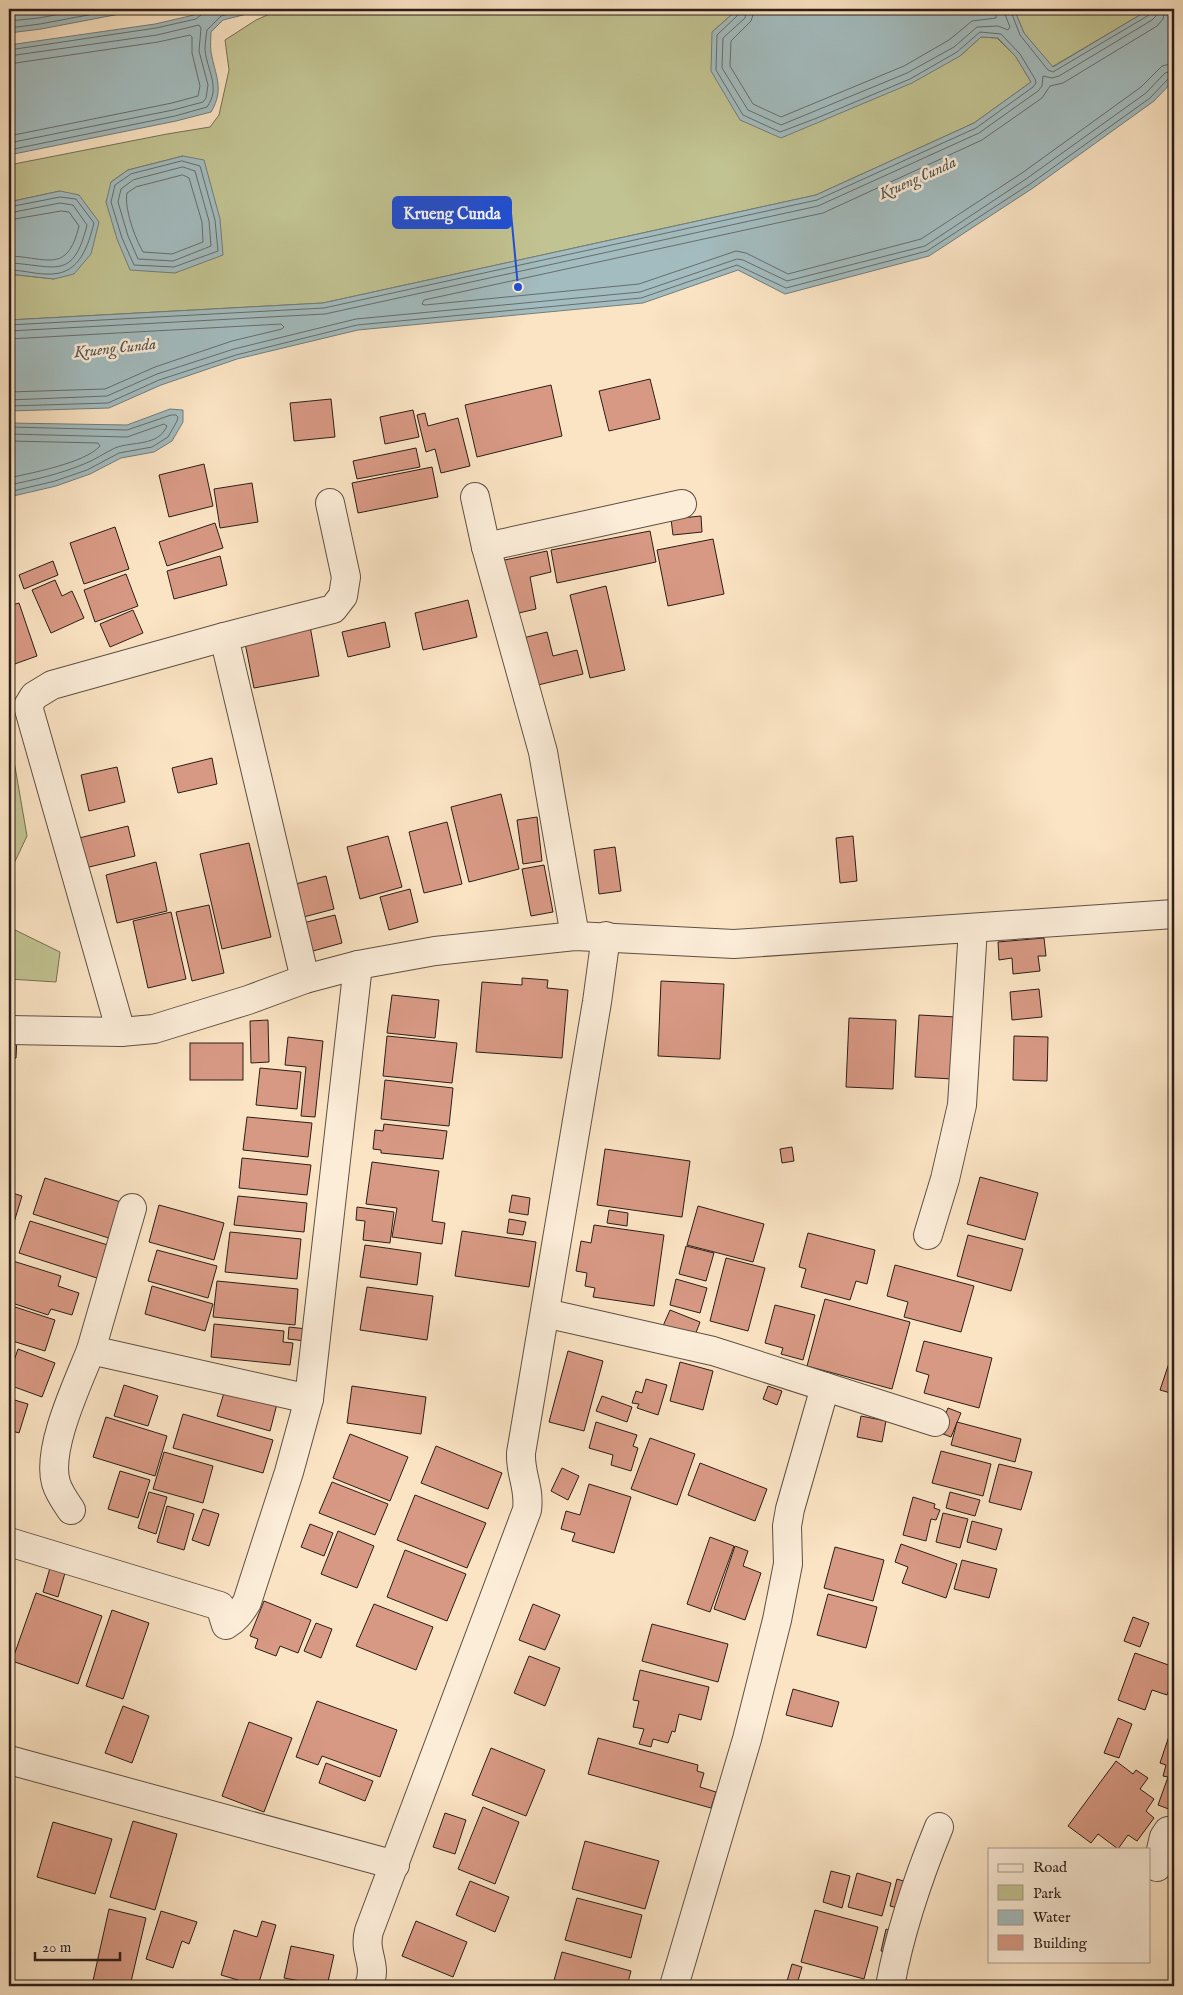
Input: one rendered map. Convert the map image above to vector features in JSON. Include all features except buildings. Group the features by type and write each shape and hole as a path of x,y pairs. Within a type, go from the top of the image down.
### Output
{"street":[{"path":"474,497 543,752 575,936"},
{"path":"121,1032 28,706 34,696 52,685 224,636 333,610 343,596 346,577 330,502"},
{"path":"486,547 682,504"},
{"path":"224,636 305,979"},
{"path":"9,1030 121,1032 154,1029 248,1000 305,979 358,965 435,951 575,936 606,936 734,944 1174,914"},
{"path":"928,1235 945,1179 962,1105 973,928"},
{"path":"370,1986 373,1968 366,1946 367,1939 527,1510 528,1487 520,1465 521,1453 597,1002 606,936"},
{"path":"9,1542 220,1606 226,1624 238,1616 247,1602 289,1472 309,1399 358,965"},
{"path":"71,1510 61,1495 56,1481 55,1460 69,1403 91,1350 132,1208"},
{"path":"545,1313 713,1351 935,1422"},
{"path":"91,1350 309,1399"},
{"path":"674,1986 747,1739 775,1629 788,1564 787,1526 790,1509 825,1387"},
{"path":"9,1760 395,1865"},
{"path":"890,1986 894,1961 916,1888 939,1826"},
{"path":"1157,1867 1164,1837 1168,1831 1174,1830"}],"green space":[{"path":"281,9 738,9 712,32 960,56 981,37 997,38 1016,57 1031,82 974,123 816,195 323,303 9,320 9,274 54,279 60,191 9,202 9,165 210,127 219,115 229,70 225,40 256,20","holes":["183,156 111,182 128,170"]},
{"path":"1014,9 1150,9 1052,67 1024,33"},
{"path":"9,732 27,836 9,874"},
{"path":"9,927 60,952 56,982 9,979"}],"water":[{"path":"9,9 146,9 41,29 9,33"},
{"path":"200,9 258,9 251,13 223,20 211,32 211,52 218,89 211,112 176,121 9,155 9,45 155,24 194,15"},
{"path":"738,9 1014,9 1024,33 1053,67 1150,9 1174,9 1174,80 1154,101 1033,188 929,256 785,294 738,270 643,303 358,330 237,359 161,385 109,408 9,411 9,320 323,303 816,195 974,123 1031,82 1016,57 998,38 981,37 960,56 912,83 781,138 740,120 711,71 712,32"},
{"path":"183,156 204,160 220,219 223,255 175,273 130,270 117,239 106,202 111,182 128,170"},
{"path":"60,191 79,195 99,222 91,254 74,274 54,279 9,274 9,202"},
{"path":"170,409 183,410 183,422 172,441 154,452 121,458 90,474 56,486 9,497 9,423 127,425"}],"place":[{"name":"Krueng Cunda","path":"518,287"}]}
